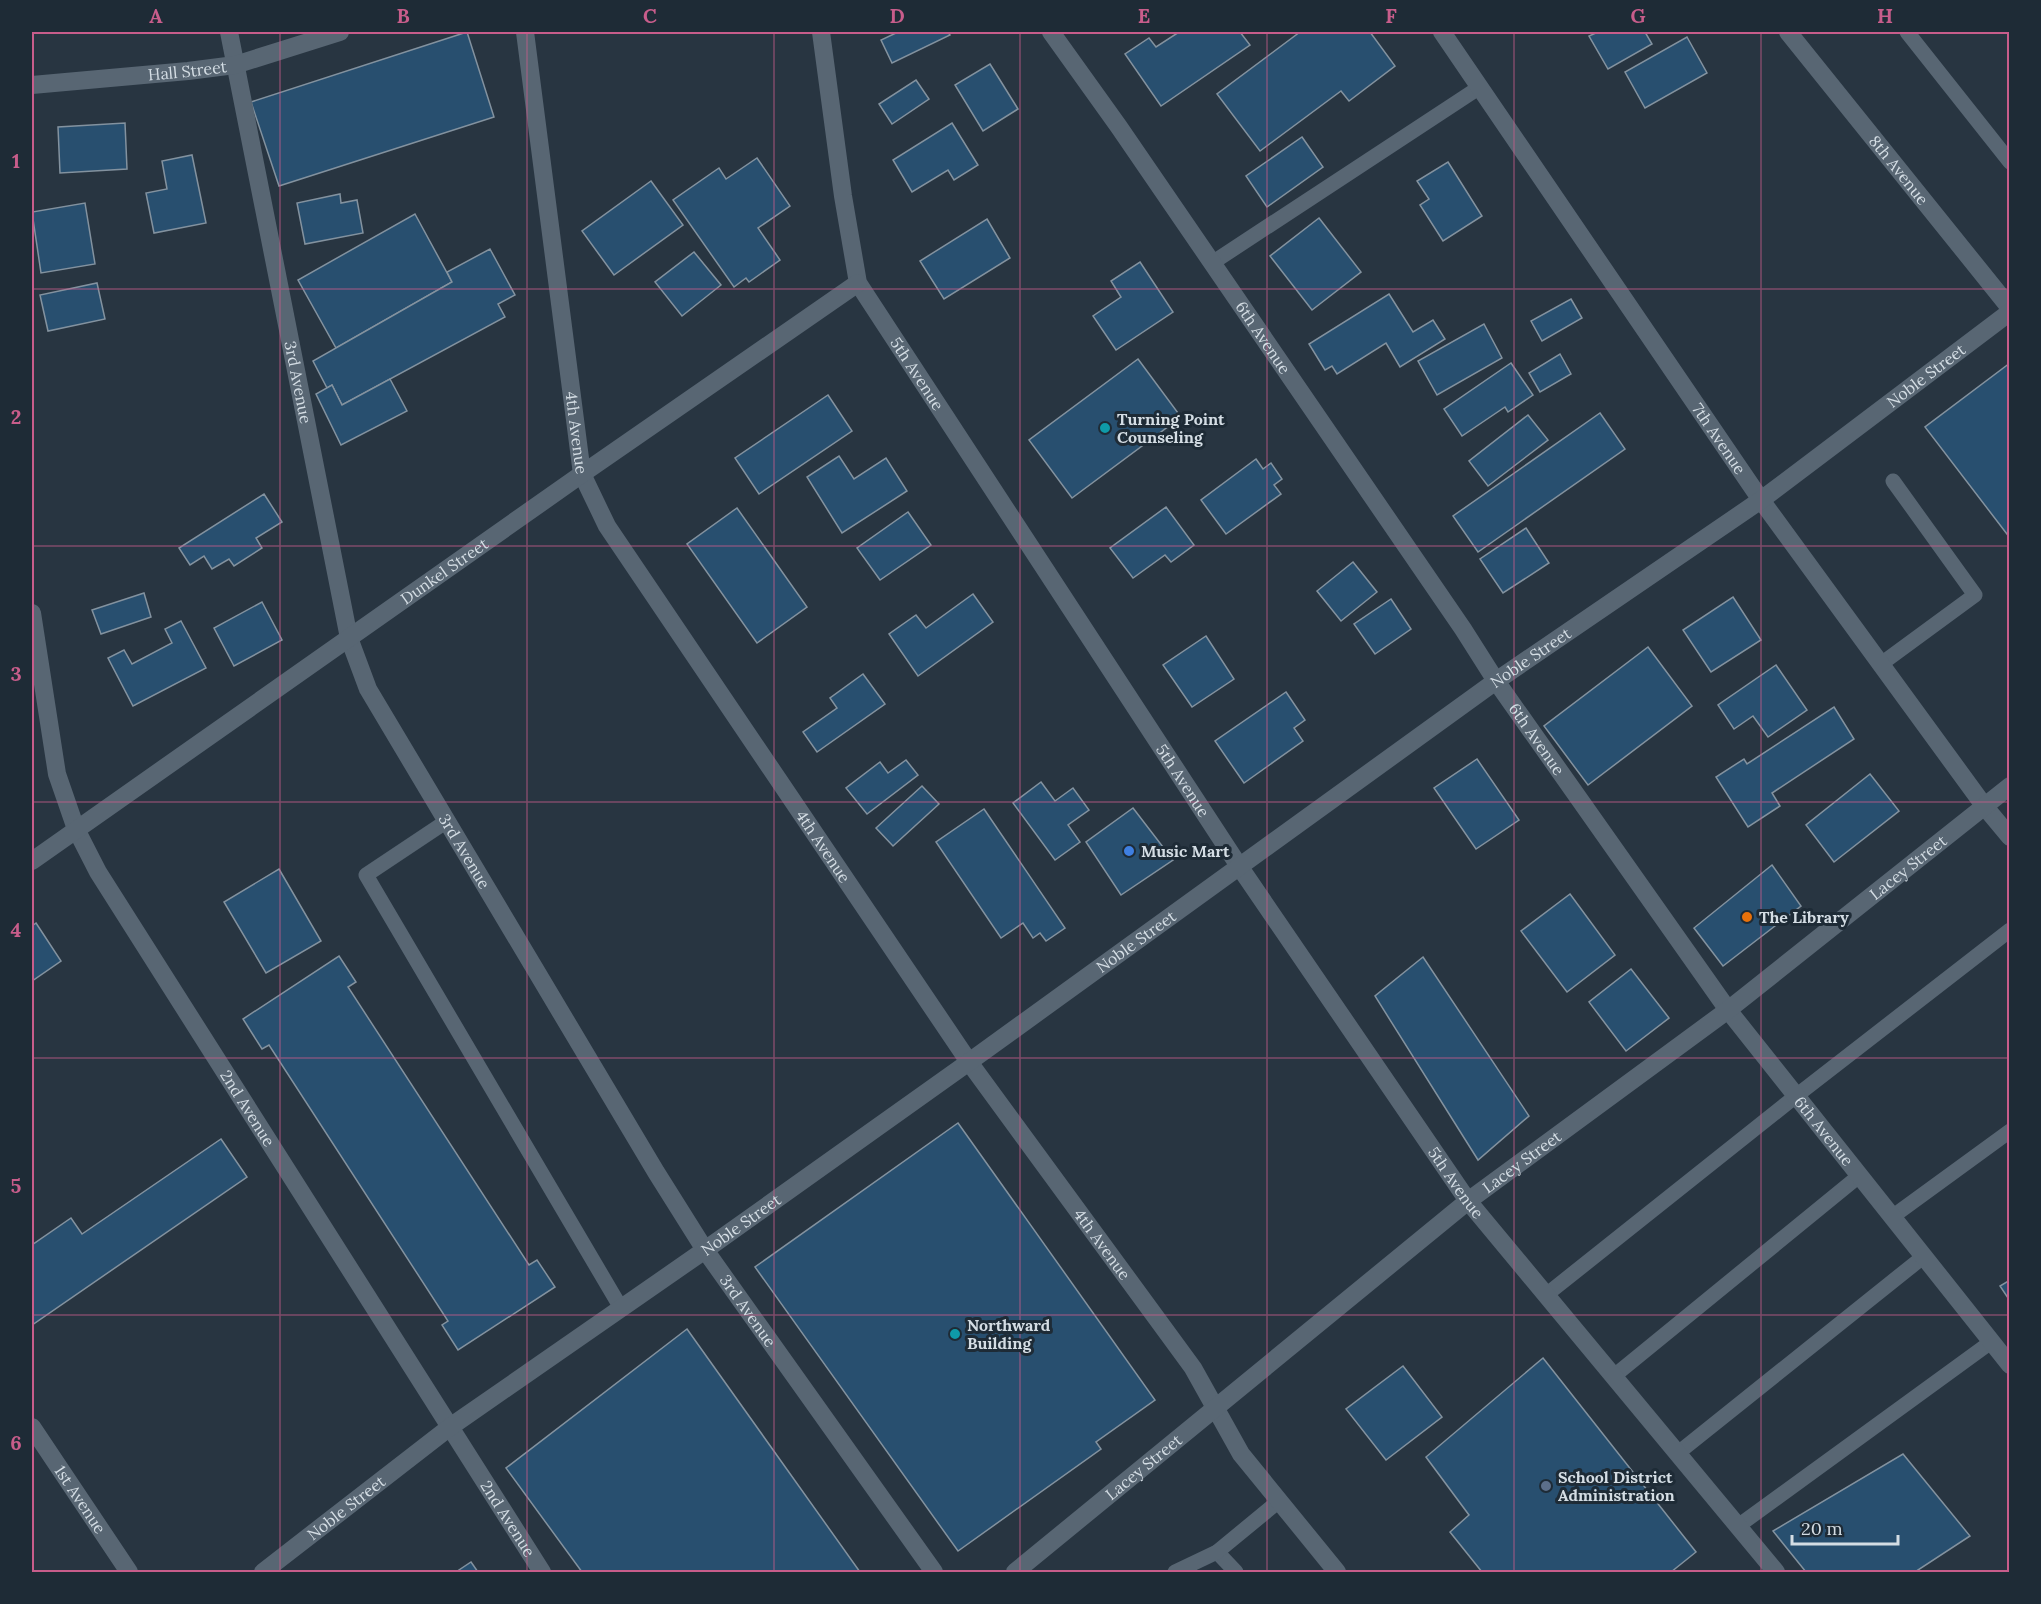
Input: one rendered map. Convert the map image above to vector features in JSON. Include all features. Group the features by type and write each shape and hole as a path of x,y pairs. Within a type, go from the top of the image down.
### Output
{"street":[{"name":"3rd Avenue","path":"229,32 349,638 368,688 656,1172 705,1250 934,1572"},
{"name":"Hall Street","path":"32,85 235,65 340,32"},
{"name":"4th Avenue","path":"525,32 582,474 606,526 969,1062 1193,1368 1240,1454 1337,1572"},
{"name":"5th Avenue","path":"821,32 843,196 858,283 1239,866 1468,1202 1776,1572"},
{"name":"7th Avenue","path":"1442,32 1761,500 1985,807 2010,837"},
{"name":"8th Avenue","path":"1788,32 2010,308"},
{"name":"6th Avenue","path":"1057,33 1463,629 1496,681 1728,1010 2010,1365"},
{"name":"Dunkel Street","path":"32,861 858,283"},
{"name":"Noble Street","path":"263,1572 450,1427 705,1250 969,1062 1496,681 1761,500 2010,312"},
{"name":"2nd Avenue","path":"32,613 57,774 76,829 98,873 542,1572"},
{"name":"Lacey Street","path":"1015,1572 1468,1202 1728,1010 2010,786"},
{"name":"1st Avenue","path":"32,1427 129,1572"}],"lane":[{"path":"1907,32 2010,162"},
{"path":"1212,263 1480,87"},
{"path":"1881,664 1975,596 1893,481"},
{"path":"447,821 366,875 621,1308"},
{"path":"1546,1295 1796,1096 2010,930"},
{"path":"1893,1217 2010,1131"},
{"path":"1614,1376 1860,1176"},
{"path":"1678,1453 1923,1257"},
{"path":"1738,1526 1991,1342"},
{"path":"1175,1572 1217,1552 1280,1501"},
{"path":"1217,1552 1236,1572"}],"building":[{"path":"467,32 494,117 279,186 251,102"},
{"path":"898,32 948,32 950,35 892,63 881,40"},
{"path":"1179,32 1240,32 1250,45 1161,106 1125,54 1149,38 1156,47"},
{"path":"1300,32 1370,32 1395,66 1349,101 1341,91 1260,151 1217,94"},
{"path":"1598,32 1645,32 1652,44 1608,69 1589,36"},
{"path":"1687,37 1707,73 1645,108 1625,72"},
{"path":"990,64 1018,109 983,131 955,85"},
{"path":"916,80 929,99 892,124 879,104"},
{"path":"125,123 127,169 60,173 58,127"},
{"path":"952,123 978,165 954,180 948,170 912,192 893,160"},
{"path":"1302,137 1323,167 1267,207 1246,176"},
{"path":"192,155 206,223 154,233 146,193 167,189 162,161"},
{"path":"757,158 790,206 758,228 780,260 749,282 746,278 734,287 673,200 719,168 726,179"},
{"path":"1448,162 1482,216 1443,241 1420,205 1429,199 1417,181"},
{"path":"651,181 683,225 614,275 582,231"},
{"path":"340,194 341,203 357,200 363,233 305,244 297,203"},
{"path":"85,203 95,264 41,273 32,212"},
{"path":"415,214 452,282 336,348 298,280"},
{"path":"1319,218 1361,272 1312,310 1270,256"},
{"path":"987,219 1010,258 944,299 920,261"},
{"path":"490,249 515,295 498,304 505,317 342,405 332,385 327,388 313,361 452,282 447,272"},
{"path":"694,252 721,285 682,316 655,282"},
{"path":"1140,262 1173,312 1116,350 1093,316 1121,297 1111,281"},
{"path":"97,283 105,319 48,331 40,295"},
{"path":"1389,294 1413,332 1433,320 1445,339 1400,367 1386,343 1337,374 1332,366 1325,370 1309,344"},
{"path":"1571,299 1582,318 1542,341 1531,321"},
{"path":"1484,324 1502,358 1437,395 1418,361"},
{"path":"1560,354 1571,374 1540,392 1529,373"},
{"name":"Turning Point Counseling","path":"1138,359 1181,417 1072,498 1029,440"},
{"path":"1511,363 1533,395 1508,412 1505,407 1462,436 1444,409"},
{"path":"2010,363 2010,538 1925,427"},
{"path":"390,379 407,411 341,445 316,394 332,385 342,405"},
{"path":"828,395 852,431 759,494 735,458"},
{"path":"1600,413 1625,449 1478,552 1453,516"},
{"path":"1528,415 1548,440 1488,486 1469,461"},
{"path":"839,456 854,479 886,458 907,491 842,533 807,477"},
{"path":"1256,459 1263,469 1271,463 1282,479 1274,485 1281,494 1226,534 1201,500"},
{"path":"264,494 282,522 256,538 262,548 234,566 229,559 212,569 204,556 190,565 179,548"},
{"path":"1166,507 1194,545 1171,562 1165,555 1133,578 1110,548"},
{"path":"737,508 807,607 757,643 687,544"},
{"path":"908,512 931,545 880,580 857,548"},
{"path":"1526,528 1549,563 1503,593 1480,559"},
{"path":"1353,562 1377,592 1341,621 1317,591"},
{"path":"144,593 151,617 101,634 92,610"},
{"path":"973,594 993,622 918,676 889,634 916,615 926,628"},
{"path":"1733,597 1761,640 1711,672 1683,630"},
{"path":"1391,599 1411,629 1375,654 1354,624"},
{"path":"262,602 282,640 234,666 214,628"},
{"path":"181,621 206,668 133,706 108,658 124,650 132,664 172,643 165,629"},
{"path":"1206,636 1234,679 1192,707 1163,665"},
{"path":"1648,647 1692,706 1588,785 1544,726"},
{"path":"1776,665 1807,710 1768,737 1753,716 1734,729 1718,705"},
{"path":"863,674 885,704 817,752 803,732 837,708 830,698"},
{"path":"1286,692 1305,720 1294,728 1303,741 1244,783 1215,741"},
{"path":"1834,707 1854,739 1772,793 1780,806 1748,827 1716,777 1744,759 1747,764"},
{"path":"1477,759 1519,820 1476,849 1434,788"},
{"path":"906,760 918,775 867,814 846,788 880,762 888,773"},
{"path":"1870,774 1899,811 1834,862 1806,825"},
{"path":"1041,782 1055,801 1073,788 1089,810 1068,825 1080,842 1055,860 1013,803"},
{"path":"922,786 939,804 893,846 876,828"},
{"name":"Music Mart","path":"1133,808 1173,860 1121,895 1086,842"},
{"path":"984,809 1065,928 1046,941 1040,933 1033,938 1023,923 1001,938 936,842"},
{"name":"The Library","path":"1772,865 1801,906 1723,966 1694,928"},
{"path":"279,869 321,941 266,973 224,902"},
{"path":"1570,894 1615,955 1567,992 1521,931"},
{"path":"36,923 61,961 32,981 32,926"},
{"path":"339,956 356,982 348,987 529,1265 537,1260 555,1287 458,1350 442,1325 448,1321 269,1045 262,1049 243,1019"},
{"path":"1423,957 1529,1116 1478,1160 1375,996"},
{"path":"1631,969 1669,1018 1626,1051 1589,1002"},
{"name":"Northward Building","path":"958,1123 1155,1400 1096,1442 1101,1449 958,1551 755,1267"},
{"path":"221,1139 247,1177 32,1325 32,1245 71,1218 82,1234"},
{"path":"2010,1280 2010,1301 2000,1286"},
{"path":"687,1329 860,1572 582,1572 506,1468"},
{"name":"School District Administration","path":"1543,1358 1696,1552 1671,1572 1482,1572 1450,1532 1469,1515 1426,1457"},
{"path":"1403,1366 1442,1417 1386,1460 1346,1409"},
{"path":"1903,1454 1970,1536 1915,1572 1806,1572 1773,1531"},
{"path":"471,1562 478,1572 456,1572"}],"place":[{"name":"Turning Point Counseling","path":"1105,428"},
{"name":"Music Mart","path":"1129,851"},
{"name":"The Library","path":"1747,917"},
{"name":"Northward Building","path":"955,1334"},
{"name":"School District Administration","path":"1546,1486"}]}
